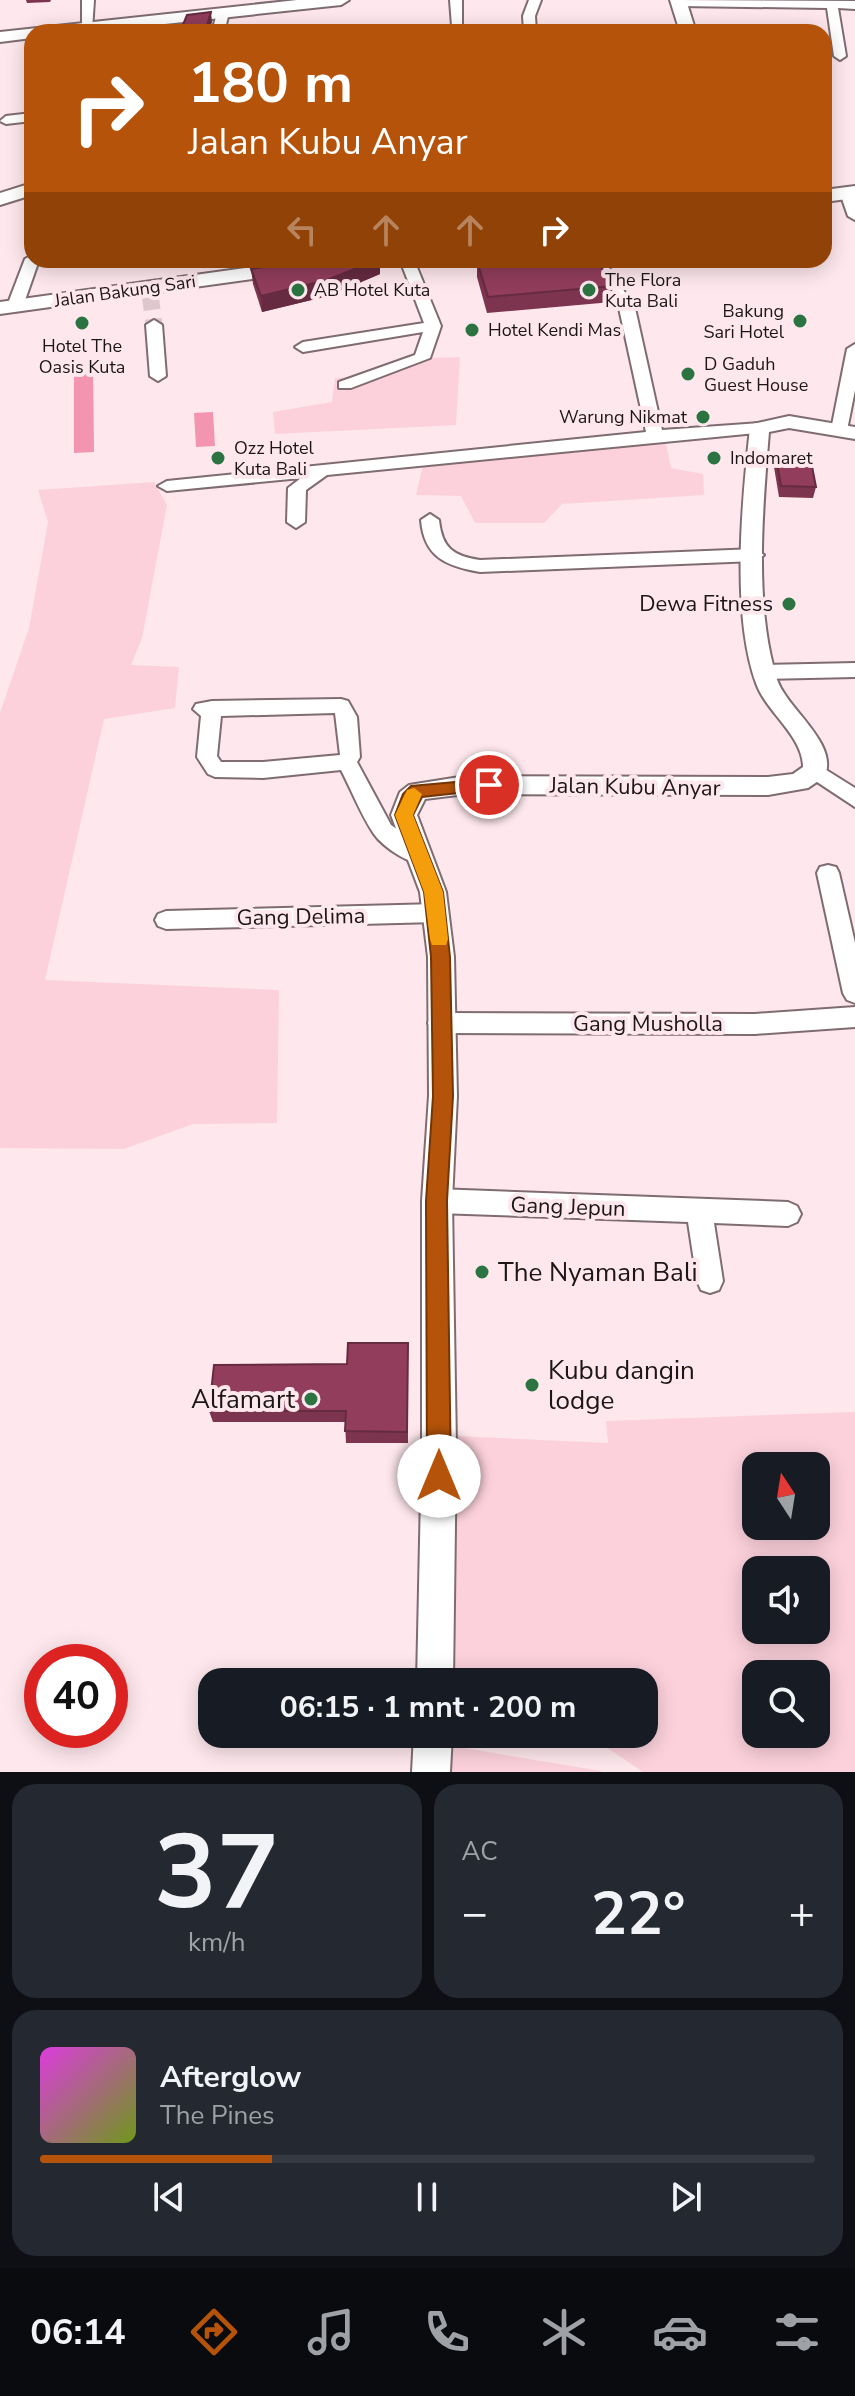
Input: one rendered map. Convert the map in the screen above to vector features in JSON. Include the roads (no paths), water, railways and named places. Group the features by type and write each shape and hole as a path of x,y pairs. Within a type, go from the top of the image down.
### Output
{"main road":[{"path":"117,24 299,2 341,0"},
{"path":"678,1 685,24"},
{"path":"0,37 24,34"},
{"path":"0,199 24,192"},
{"name":"Jalan Bakung Sari","path":"8,307 293,268"}],"street":[{"path":"88,0 88,24"},
{"path":"456,0 458,24"},
{"path":"529,24 535,0"},
{"path":"678,1 855,5"},
{"path":"832,5 840,56"},
{"path":"220,24 223,13"},
{"path":"6,120 24,118"},
{"path":"851,192 855,216"},
{"path":"8,307 28,268"},
{"path":"345,385 422,358 433,326 410,268"},
{"path":"602,268 627,308 655,436"},
{"path":"154,325 158,376"},
{"path":"303,347 433,326"},
{"path":"167,486 760,428 789,422 847,431 855,349"},
{"path":"760,428 755,613 763,672 777,704 812,751 815,771 855,799"},
{"path":"296,522 297,488 324,472"},
{"path":"430,520 435,548 445,557 480,566 755,555"},
{"path":"763,672 855,670"},
{"path":"341,706 347,717 350,757 347,762 263,770 215,769 207,757 207,708 341,706"},
{"path":"347,762 383,831 421,857"},
{"name":"Jalan Kubu Anyar","path":"435,1668 439,1447 437,1201 443,1096 441,957 433,892 404,815 409,799 418,791 489,785 738,788 799,782 815,771"},
{"path":"828,873 855,993"},
{"name":"Gang Delima","path":"166,920 437,913"},
{"name":"Gang Musholla","path":"440,1023 755,1024 855,1017"},
{"name":"Gang Jepun","path":"437,1201 788,1214"},
{"path":"699,1211 710,1281"},
{"path":"431,1772 432,1748"}],"tunnel":[{"path":"150,293 154,325"}],"place":[{"name":"AB Hotel Kuta","path":"298,290"},
{"name":"The Flora Kuta Bali","path":"589,290"},
{"name":"Bakung Sari Hotel","path":"800,321"},
{"name":"Hotel The Oasis Kuta","path":"82,323"},
{"name":"Hotel Kendi Mas","path":"472,330"},
{"name":"D Gaduh Guest House","path":"688,374"},
{"name":"Warung Nikmat","path":"703,417"},
{"name":"Ozz Hotel Kuta Bali","path":"218,458"},
{"name":"Indomaret","path":"714,458"},
{"name":"Dewa Fitness","path":"789,604"},
{"name":"The Nyaman Bali","path":"482,1272"},
{"name":"Kubu dangin lodge","path":"532,1385"},
{"name":"Alfamart","path":"311,1399"}]}
